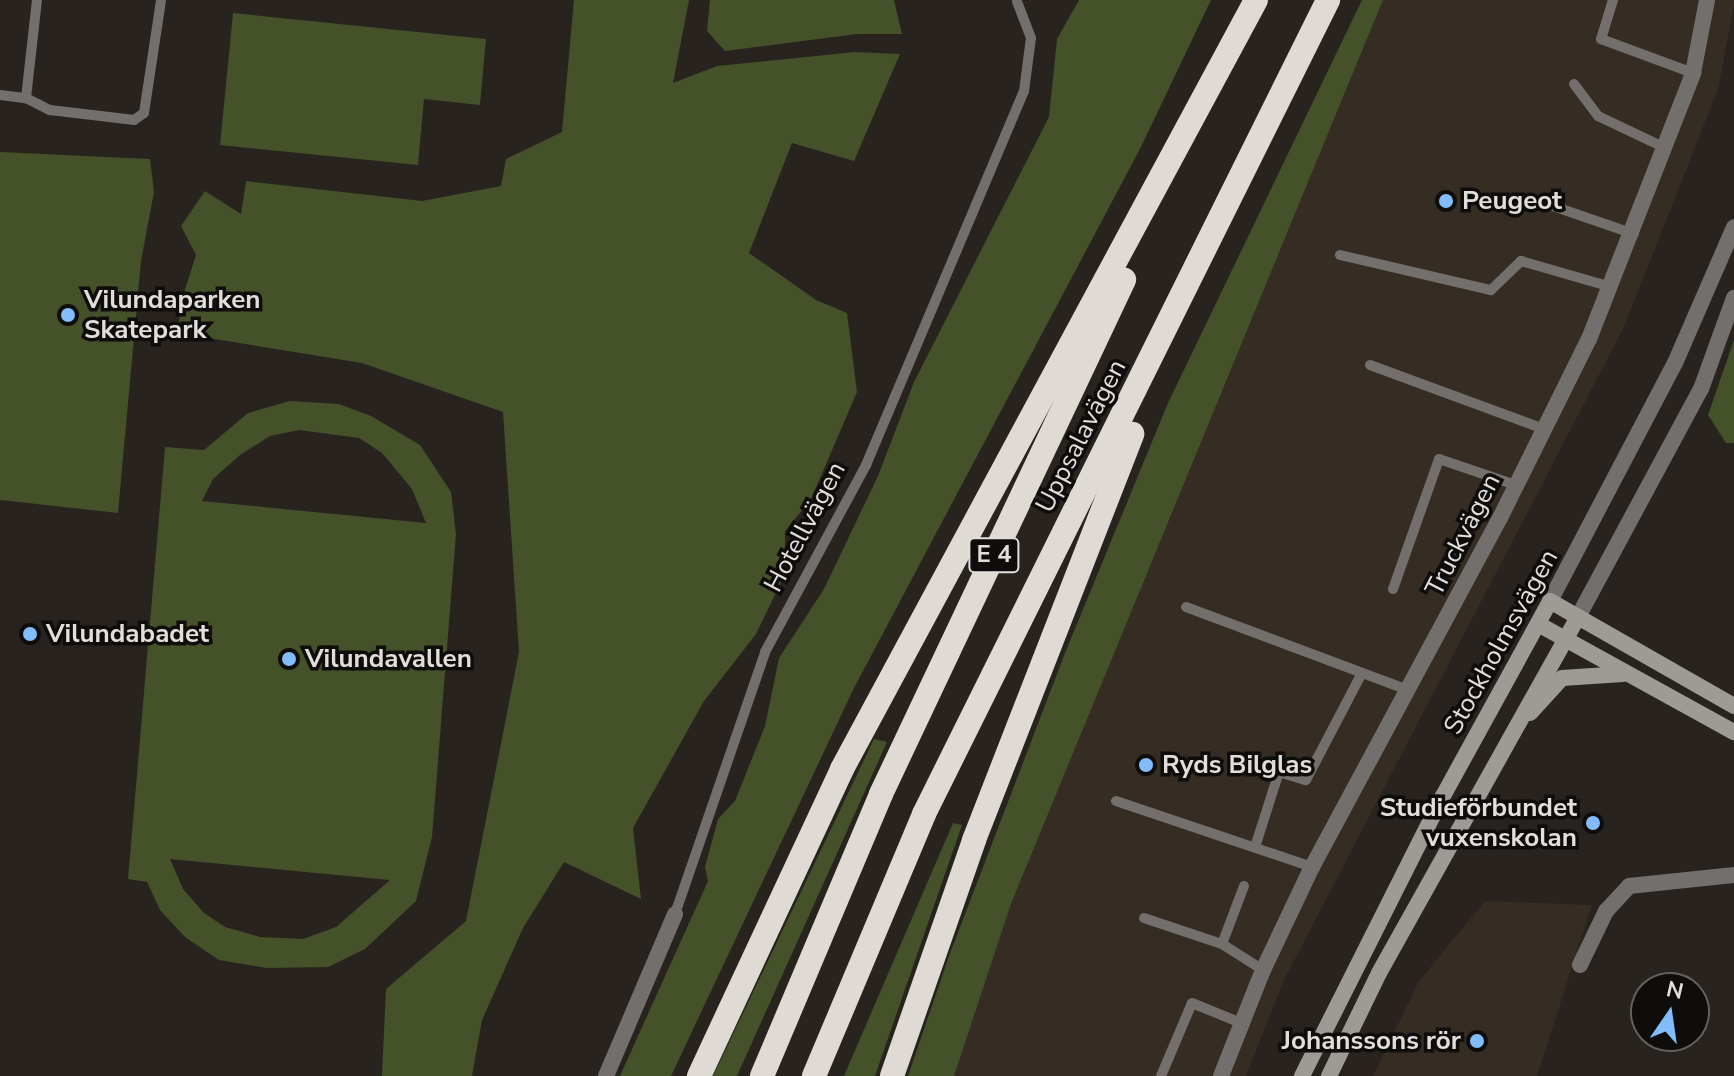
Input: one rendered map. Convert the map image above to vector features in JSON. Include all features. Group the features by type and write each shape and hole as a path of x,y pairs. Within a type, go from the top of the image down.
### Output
{"highway":[{"name":"E 4","path":"1237,39 1256,0"},
{"name":"Uppsalavägen","path":"814,1076 924,814 1328,0"},
{"path":"699,1076 842,769 1237,39"},
{"name":"Uppsalavägen","path":"762,1076 881,794 1237,39"},
{"path":"892,1076 974,840 1114,472 1301,59"}],"main road":[{"path":"1550,601 1734,706"},
{"name":"Stockholmsvägen","path":"1302,1076 1550,601"},
{"name":"Stockholmsvägen","path":"1329,1076 1489,769 1578,617"},
{"path":"1538,624 1734,732"},
{"name":"Stockholmsvägen","path":"1489,769 1562,678 1629,675"}],"street":[{"name":"Truckvägen","path":"1221,1076 1263,970 1312,867 1516,485 1611,287 1634,234 1693,73 1707,0"},
{"name":"Stockholmsvägen","path":"1550,601 1675,363 1734,227"},
{"name":"Stockholmsvägen","path":"1578,617 1701,389 1734,298"},
{"path":"1580,965 1606,911 1629,886 1734,875"},
{"name":"Hotellvägen","path":"606,1076 675,914"}],"lane":[{"path":"26,98 37,0"},
{"path":"1613,0 1601,39 1693,73"},
{"path":"0,95 26,98 50,110 134,120 144,113 150,103 161,1"},
{"name":"Hotellvägen","path":"675,914 765,652 866,465 1024,91 1031,38 1017,2"},
{"path":"1574,84 1598,116 1665,148"},
{"path":"1547,204 1634,234"},
{"path":"1340,255 1491,290 1521,261 1611,287"},
{"path":"1370,365 1544,429"},
{"path":"1393,589 1439,459 1516,485"},
{"path":"1186,607 1408,690"},
{"path":"1256,844 1279,772 1306,780 1362,673"},
{"path":"1116,801 1256,844 1312,867"},
{"path":"1222,944 1244,886"},
{"path":"1144,918 1222,944 1263,970"},
{"path":"1161,1076 1192,1003 1241,1023"}],"shaded area":[{"path":"1383,0 1734,0 1734,6 1718,89 1624,327 1283,982 1246,1076 954,1076 1011,904"},
{"path":"1485,901 1592,905 1537,1076 1373,1076 1419,981"}],"green space":[{"path":"574,0 689,0 673,83 717,66 855,52 900,54 854,161 792,143 749,253 816,300 847,313 857,392 811,499 785,531 785,574 756,634 704,701 633,828 641,899 564,862 523,928 482,1020 472,1076 382,1076 386,989 466,921 519,652 503,412 362,363 178,333 181,302 196,255 181,226 205,191 241,214 246,181 422,201 501,186 506,159 562,132"},
{"path":"710,0 894,0 902,34 857,34 725,51 707,31"},
{"path":"1079,0 1211,0 1141,147 854,688 671,1076 620,1076 708,881 705,867 718,819 735,801 765,726 779,658 824,589 878,476 914,382 1049,117 1057,39"},
{"path":"1362,0 1383,0 1011,904 954,1076 908,1076 949,956 1065,653 1168,403"},
{"path":"233,13 486,39 480,105 424,99 418,165 220,145"},
{"path":"0,152 150,159 154,192 141,261 118,513 0,500"},
{"path":"1734,340 1734,443 1726,443 1708,415"},
{"path":"290,401 339,404 371,416 420,445 451,492 456,534 432,837 416,901 365,949 328,967 267,968 219,960 185,937 160,910 147,882 128,879 165,447 204,450 248,413","holes":["299,430 359,438 382,453 412,489 426,523 202,501 213,479 240,455 270,436","170,859 389,880 389,881 336,927 303,939 260,937 225,927 204,913 183,889"]},
{"path":"874,739 887,742 737,1076 713,1076"},
{"path":"953,823 962,825 875,1076 844,1076"}],"place":[{"name":"Peugeot","path":"1446,201"},
{"name":"Vilundaparken Skatepark","path":"68,315"},
{"name":"Vilundabadet","path":"30,634"},
{"name":"Vilundavallen","path":"289,659"},
{"name":"Ryds Bilglas","path":"1146,765"},
{"name":"Studieförbundet vuxenskolan","path":"1593,823"},
{"name":"Johanssons rör","path":"1477,1041"}]}
